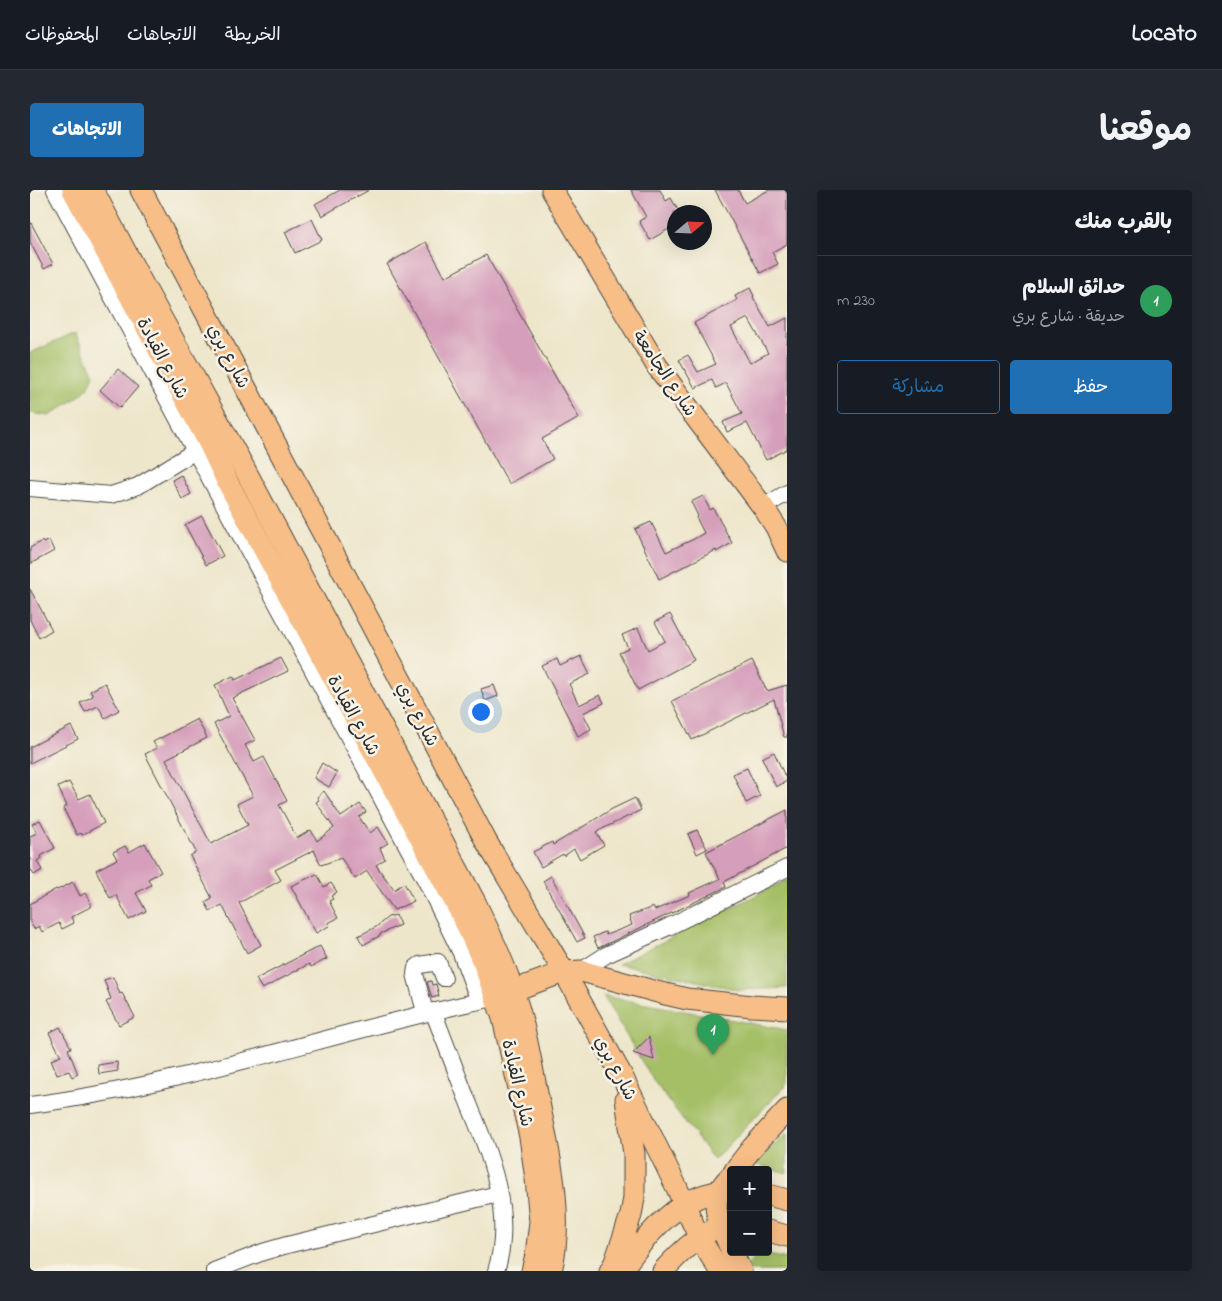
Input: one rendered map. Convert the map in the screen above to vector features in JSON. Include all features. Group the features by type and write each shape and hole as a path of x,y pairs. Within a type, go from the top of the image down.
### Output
{"main road":[{"name":"شارع القيادة","path":"73,190 89,208 141,282 243,466 476,904 499,955 496,996 532,1068 552,1180 556,1223 555,1256 551,1271"},
{"name":"شارع بري","path":"141,190 482,833 573,972 685,1204 699,1237 720,1271"},
{"name":"شارع الجامعة","path":"552,190 657,366 763,507 776,527 787,551"},
{"name":"شارع القيادة","path":"89,208 203,447 228,483 462,915 484,964 503,1018 530,1138 540,1222 532,1271"},
{"path":"496,996 573,972 687,999 787,1008"},
{"path":"610,1271 615,1262 631,1215 634,1198 632,1138 621,1074"},
{"path":"738,1166 787,1110"},
{"path":"620,1271 640,1243 654,1228 685,1204 727,1186"},
{"path":"663,1271 699,1237 726,1224 716,1204 727,1186"},
{"path":"772,1196 787,1200"},
{"path":"772,1232 787,1236"},
{"path":"734,1256 741,1271"}],"street":[{"name":"شارع القيادة","path":"56,190 89,208"},
{"path":"30,488 111,495 138,486 203,447"},
{"path":"763,507 787,493"},
{"path":"573,972 787,868"},
{"path":"444,978 439,963 436,961 420,965 416,968 415,974 429,1011 483,1140 498,1194 501,1208 502,1237 496,1271"},
{"path":"30,1106 129,1089 239,1062 429,1011 496,996"},
{"path":"214,1271 287,1245 498,1194"}],"green space":[{"path":"75,333 94,375 88,388 49,416 30,413 30,353"},
{"path":"787,880 787,988 739,990 618,964"},
{"path":"603,996 787,1030 787,1084 714,1160 653,1080"},
{"path":"787,1133 787,1173 772,1169 772,1166 755,1164"},
{"path":"756,1256 772,1256 787,1259 787,1271 750,1271 747,1266"}],"building":[{"path":"340,190 369,190 322,216 315,204"},
{"path":"631,190 660,190 666,201 671,198 675,205 667,205 667,230 650,240 639,221 646,217"},
{"path":"715,190 738,190 745,203 769,190 785,190 787,194 787,244 772,252 778,264 760,273"},
{"path":"312,219 322,240 295,253 285,232"},
{"path":"30,221 53,264 44,269 30,242"},
{"path":"426,242 445,277 486,255 579,418 542,439 553,459 509,484 387,264"},
{"path":"750,288 770,327 787,318 787,449 766,460 747,423 727,432 723,422 742,414 726,383 716,388 712,380 695,388 679,360 688,355 698,372 716,364 694,323 737,300 735,296","holes":["748,318 768,353 750,363 731,327"]},
{"path":"118,369 138,387 120,408 100,390"},
{"path":"181,475 191,494 182,499 172,480"},
{"path":"703,496 710,510 713,508 732,543 659,579 635,529 651,522 666,552 694,539 704,533 691,502"},
{"path":"202,516 223,556 206,565 185,525"},
{"path":"49,540 54,551 30,564 30,548 42,541 43,543"},
{"path":"30,589 52,630 39,638 30,620"},
{"path":"670,614 694,660 638,690 619,652 628,648 622,635 638,628 648,650 665,641 655,622"},
{"path":"581,656 590,674 569,684 579,705 600,695 604,703 583,713 591,729 578,736 542,666 557,659 560,666"},
{"path":"281,658 288,671 232,698 255,740 245,745 254,762 264,757 287,801 279,805 297,838 311,830 317,841 334,828 316,802 319,800 317,797 324,791 341,817 360,804 366,812 359,817 370,833 378,827 388,843 380,848 385,859 376,865 394,890 404,883 414,901 394,910 367,871 355,879 341,858 321,865 314,850 275,870 281,880 239,903 261,945 247,953 222,905 210,911 205,902 212,898 190,856 196,852 145,754 157,748 153,742 197,719 207,738 166,759 211,844 248,825 237,804 253,796 214,724 229,716 215,685 233,676 235,680"},
{"path":"752,661 767,691 787,685 787,737 784,737 774,699 692,740 672,701"},
{"path":"105,683 119,710 105,718 98,706 85,712 80,703 93,696 90,691"},
{"path":"494,685 498,696 485,701 481,689"},
{"path":"71,726 78,739 30,763 30,747"},
{"path":"774,752 787,781 776,787 762,758"},
{"path":"322,763 337,773 329,787 314,778"},
{"path":"747,768 760,796 746,803 733,774"},
{"path":"69,782 79,799 90,794 104,823 82,835 81,833 77,835 63,808 67,806 58,787"},
{"path":"635,798 641,810 596,832 604,845 580,859 574,849 541,867 533,852 552,842 553,845 612,809"},
{"path":"787,810 787,848 724,882 726,887 598,948 593,937 605,932 606,935 632,925 629,916 653,907 655,910 690,895 689,893 720,879 706,852"},
{"path":"40,820 55,848 41,856 42,858 37,861 42,870 34,875 30,868 30,836 37,833 32,824"},
{"path":"697,830 707,849 697,854 688,834"},
{"path":"145,843 161,872 148,879 151,885 136,893 146,911 129,920 116,895 110,898 96,870 117,859 113,852 125,846 129,852"},
{"path":"317,874 324,887 331,883 337,892 331,896 333,899 329,901 338,918 328,923 329,926 316,933 291,886"},
{"path":"551,876 585,938 577,942 543,881"},
{"path":"73,882 80,896 85,893 92,906 71,917 74,923 62,929 59,923 42,932 39,926 34,929 30,922 30,904 56,889"},
{"path":"396,915 400,925 380,934 363,945 358,936 376,927 388,917"},
{"path":"320,946 327,959 311,967 309,964 262,989 256,979"},
{"path":"113,977 120,994 122,993 135,1017 119,1025 106,1002 111,999 104,980"},
{"path":"431,981 432,985 436,984 439,996 432,998 427,982"},
{"path":"60,1027 71,1048 68,1049 78,1074 72,1077 69,1071 57,1075 51,1060 61,1056 49,1033"},
{"path":"649,1037 654,1060 633,1053"},
{"path":"117,1062 118,1071 99,1074 98,1065"}],"place":[{"name":"حدائق السلام","path":"713,1055"}]}
